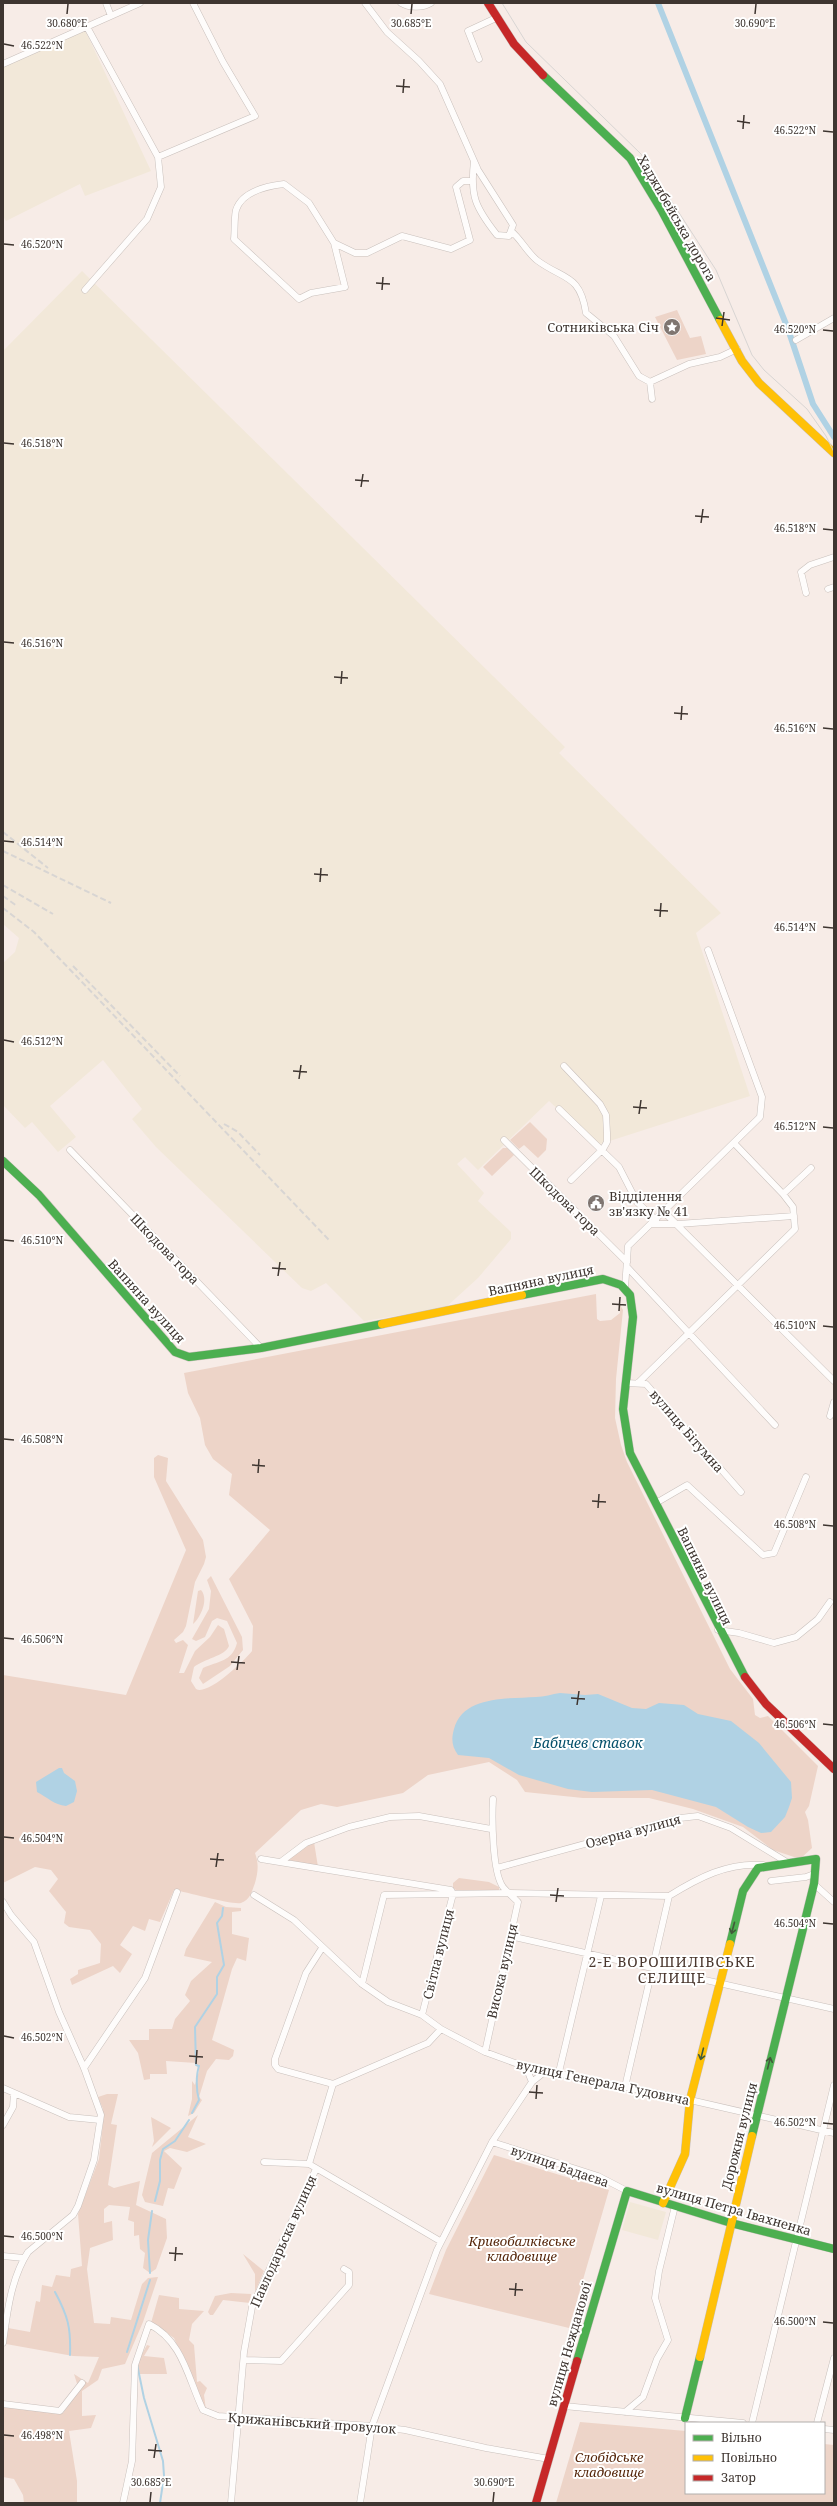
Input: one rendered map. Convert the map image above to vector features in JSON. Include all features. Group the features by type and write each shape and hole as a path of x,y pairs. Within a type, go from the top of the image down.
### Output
{"street":[{"path":"106,3 111,16"},
{"path":"3,64 140,3"},
{"path":"158,157 255,116 223,62 193,3"},
{"path":"365,3 388,32 419,61 440,84 474,161 513,225 509,236 497,235 487,222 471,188 474,161"},
{"path":"401,3 405,6 418,6 431,3"},
{"name":"Хаджибейська дорога","path":"488,3 496,18 525,58 630,158 662,211 742,361 759,383 834,453"},
{"path":"479,59 468,31 496,18"},
{"path":"85,290 147,219 161,187 158,157 87,27"},
{"path":"334,243 345,287 311,293 299,299 234,239 236,210 243,201 260,188 284,184 309,204 334,243 355,253 366,253 402,236 451,249 463,245 470,240 456,187 463,181 472,181"},
{"path":"511,231 537,260 568,276 577,286 584,302 586,313 614,336 640,376 650,382"},
{"path":"796,340 834,318"},
{"path":"650,382 689,364 720,357 736,349"},
{"path":"650,382 652,399"},
{"path":"806,593 801,572 810,565 834,557"},
{"path":"625,1288 628,1246 760,1117 762,1097 708,950"},
{"path":"564,1066 600,1104 606,1115 607,1142 603,1149 571,1180"},
{"path":"559,1109 603,1149 619,1166 637,1202 654,1222 678,1224 794,1216"},
{"name":"Шкодова гора","path":"504,1140 627,1264 775,1425"},
{"path":"638,1383 795,1229 793,1207 783,1194 734,1143"},
{"name":"Шкодова гора","path":"70,1150 261,1348"},
{"name":"Вапняна вулиця","path":"3,1161 39,1195 175,1352 189,1357 261,1348 604,1279 612,1281 625,1288 630,1295 633,1316 623,1409 630,1453 718,1630 742,1673 754,1690 797,1736 834,1769"},
{"path":"783,1194 811,1168"},
{"path":"664,1212 678,1224 834,1381"},
{"name":"вулиця Бітумна","path":"626,1383 646,1384 741,1492"},
{"path":"830,1416 834,1402"},
{"path":"656,1503 687,1484 763,1555 774,1553 806,1477"},
{"path":"718,1630 739,1633 774,1643 796,1637 818,1619 830,1602"},
{"path":"493,1798 491,1829 497,1868 502,1886 510,1893"},
{"path":"282,1861 306,1843 348,1827 390,1817 420,1816 491,1829"},
{"name":"Озерна вулиця","path":"497,1868 680,1818 698,1816 731,1828 785,1861"},
{"path":"261,1859 282,1861 348,1874 443,1887 451,1890 453,1894"},
{"name":"Дорожня вулиця","path":"685,2418 814,1884 816,1859 799,1862 785,1861"},
{"path":"663,2203 685,2154 690,2100 744,1891 758,1868 785,1861"},
{"path":"362,1984 384,1895 510,1893 600,1896 669,1896 691,1882 719,1870 742,1865 766,1866"},
{"path":"771,1882 806,1877 814,1874"},
{"path":"814,1884 834,1902"},
{"path":"84,2068 145,1978 177,1892"},
{"name":"Висока вулиця","path":"485,2052 518,1902 510,1893"},
{"name":"Світла вулиця","path":"422,2015 453,1894"},
{"name":"вулиця Генерала Гудовича","path":"254,1895 294,1920 362,1984 388,2002 422,2015 441,2029 485,2052 526,2067 559,2072 690,2100 834,2133"},
{"path":"559,2072 600,1896"},
{"path":"625,2087 669,1896"},
{"path":"3,1902 11,1915 34,1942 59,2012 95,2096 100,2120 94,2160 78,2206 73,2215 28,2252 18,2270 8,2310 3,2343"},
{"path":"510,1936 834,2010"},
{"path":"322,1948 306,1973 277,2053 275,2065 278,2069 332,2084 428,2043 441,2029"},
{"path":"526,2067 532,2082"},
{"path":"360,2503 372,2426 440,2241 492,2142 532,2082 547,2070"},
{"path":"309,2164 332,2084"},
{"path":"752,2422 834,2085"},
{"path":"3,2088 69,2117 100,2120"},
{"path":"3,2125 14,2107 14,2093"},
{"name":"вулиця Бадаєва","path":"492,2142 592,2174 627,2191"},
{"path":"264,2162 309,2164 440,2241"},
{"name":"Павлодарьска вулиця","path":"231,2503 237,2418 252,2307 316,2169"},
{"name":"вулиця Петра Івахненка","path":"627,2191 731,2223 834,2250"},
{"name":"вулиця Нежданової","path":"536,2503 627,2191"},
{"path":"625,2412 643,2397 658,2356 668,2340 655,2298 659,2271 675,2206"},
{"path":"3,2256 24,2258"},
{"path":"244,2360 282,2361 349,2285 349,2272 344,2269"},
{"name":"Крижанівський провулок","path":"122,2503 132,2461 135,2365 149,2324 171,2340 203,2410 218,2416 372,2426 549,2458"},
{"path":"817,2422 834,2358"},
{"path":"3,2404 60,2411 82,2383"},
{"path":"636,2402 642,2414"},
{"path":"564,2406 731,2422"}],"shaded area":[{"path":"85,30 151,171 85,196 80,184 6,221 3,216 3,66"},
{"path":"82,271 565,747 559,753 721,913 696,933 750,1096 597,1145 549,1101 478,1170 465,1157 457,1164 484,1193 478,1201 511,1232 511,1239 478,1278 445,1308 364,1321 326,1283 311,1291 302,1288 156,1147 132,1119 142,1109 103,1060 50,1106 76,1137 58,1152 32,1122 25,1128 3,1105 3,963 15,952 19,938 3,924 3,351"},
{"path":"630,2202 666,2212 658,2240 622,2230"}],"green space":[{"name":"Сотниківська Січ","path":"677,310 690,338 701,336 706,354 677,360 655,317"},
{"path":"530,1122 547,1139 546,1150 538,1158 524,1145 519,1149 510,1140"},
{"path":"503,1148 507,1148 514,1155 492,1176 483,1167"},
{"path":"596,1294 597,1319 600,1321 611,1320 620,1313 619,1303 623,1310 616,1379 615,1418 621,1445 627,1462 730,1669 753,1699 755,1715 760,1718 768,1716 818,1766 809,1806 805,1812 808,1820 812,1848 800,1859 773,1850 743,1827 693,1809 649,1798 583,1798 525,1792 517,1780 489,1762 428,1775 403,1793 337,1807 321,1804 301,1810 255,1853 258,1864 257,1875 252,1892 247,1900 241,1903 236,1903 174,1890 160,1922 149,1919 145,1931 133,1926 120,1945 132,1954 120,1973 113,1966 72,1985 70,1979 78,1974 78,1970 100,1963 101,1944 90,1930 69,1927 64,1923 66,1912 49,1891 58,1879 51,1870 35,1867 3,1883 3,1675 126,1695 186,1550 154,1477 154,1458 158,1455 168,1458 166,1481 203,1540 206,1557 195,1582 186,1626 183,1632 174,1640 176,1643 183,1640 188,1645 179,1673 184,1673 195,1651 210,1637 218,1625 224,1629 229,1646 219,1655 194,1667 191,1681 196,1689 202,1690 217,1683 242,1662 252,1651 253,1626 229,1579 270,1530 229,1495 232,1474 213,1459 205,1445 200,1418 188,1393 184,1373"},
{"path":"211,1576 242,1637 243,1650 230,1666 203,1684 199,1678 203,1668 224,1660 232,1654 237,1643 227,1621 217,1618 212,1621 205,1637 196,1641 192,1639 209,1609 211,1591 207,1580"},
{"path":"201,1590 204,1598 203,1608 199,1617 193,1624 198,1591"},
{"path":"314,1842 318,1867 286,1860 307,1845"},
{"path":"459,1878 489,1882 499,1887 499,1891 456,1890 453,1888 453,1883"},
{"path":"215,1902 226,1907 241,1908 241,1911 232,1912 232,1934 249,1938 246,1961 237,1958 232,1969 212,2040 234,2050 233,2056 229,2060 216,2059 207,2071 199,2097 202,2100 194,2113 188,2116 192,2099 192,2081 195,2085 199,2071 196,2063 166,2061 167,2074 150,2074 150,2079 144,2080 138,2053 129,2040 149,2040 149,2029 172,2029 175,2019 190,2001 185,1995 191,1981 212,1962 184,1956 186,1949"},
{"path":"107,2094 118,2094 111,2124 117,2125 108,2185 114,2188 140,2181 136,2205 166,2219 167,2238 156,2269 150,2273 143,2268 145,2253 140,2249 139,2235 134,2236 134,2222 128,2220 130,2207 109,2205 104,2209 104,2223 112,2221 113,2240 90,2248 87,2269 94,2323 110,2324 111,2317 131,2320 142,2284 148,2278 158,2277 143,2322 125,2364 102,2369 98,2380 82,2391 82,2416 96,2415 91,2428 69,2431 77,2481 77,2503 24,2503 23,2495 14,2479 3,2477 3,2405 63,2413 79,2390 74,2374 88,2383 99,2357 73,2356 6,2344 8,2328 30,2332 36,2301 40,2302 42,2285 52,2287 56,2275 70,2277 71,2269 82,2266 78,2214 99,2159 103,2109 98,2097"},
{"path":"198,2115 188,2137 206,2144 187,2152 170,2148 164,2151 182,2168 174,2189 168,2188 163,2206 145,2202 142,2195 152,2153"},
{"path":"151,2117 171,2128 152,2147 154,2141"},
{"name":"Кривобалківське кладовище","path":"494,2155 609,2190 569,2328 429,2294 446,2250"},
{"path":"243,2254 264,2271 255,2292 255,2274"},
{"path":"231,2293 251,2294 250,2303 223,2300 213,2315 210,2315 208,2312 215,2296"},
{"path":"159,2295 179,2298 179,2309 204,2311 192,2324 189,2340 194,2345 197,2382 200,2381 207,2388 204,2395 206,2410 203,2407 174,2338 151,2323"},
{"path":"147,2345 150,2346 144,2356 164,2358 167,2374 137,2374 137,2363"},
{"name":"Слобідське кладовище","path":"580,2422 685,2431 685,2494 825,2494 825,2444 834,2445 834,2503 556,2503"}],"water":[{"name":"Бабичев ставок","path":"560,1693 585,1695 598,1694 632,1708 646,1709 659,1703 684,1705 698,1714 731,1721 759,1743 791,1782 792,1798 785,1817 771,1832 761,1833 748,1827 716,1807 652,1790 592,1792 568,1789 519,1775 489,1758 458,1755 454,1749 454,1729 459,1718 467,1710 477,1704 501,1699 539,1697"},
{"path":"59,1768 62,1768 64,1773 75,1781 77,1791 74,1802 66,1806 54,1802 37,1792 36,1782"}],"waterway":[{"path":"658,3 788,329 813,404 834,437"},
{"path":"192,2113 199,2100 197,2092 197,2074 199,2066 196,2065 195,2027 217,1994 217,1977 224,1965 217,1923 222,1916 223,1908"},
{"path":"155,2201 160,2181 160,2160 163,2149 175,2141 189,2120"},
{"path":"150,2273 148,2240 152,2211"},
{"path":"127,2352 150,2280"},
{"path":"55,2292 68,2322 70,2355"},
{"path":"137,2364 144,2398 163,2461 164,2476 160,2503"}],"tram line":[{"path":"502,3 526,42 641,154 716,270 752,355 764,370 807,409 826,436 834,452"}],"railway":[{"path":"3,832 48,868"},
{"path":"3,851 111,903"},
{"path":"3,885 53,914"},
{"path":"3,896 17,906"},
{"path":"3,908 34,932 329,1240"},
{"path":"73,966 180,1076"},
{"path":"224,1124 238,1132 260,1155"}],"traffic: fast":[{"path":"543,75 630,158 662,211 720,320"},
{"path":"3,1161 39,1195 175,1352 189,1357 261,1348 382,1324"},
{"path":"522,1295 603,1279 621,1285 630,1295 633,1317 623,1409 630,1453 745,1677"},
{"path":"730,1944 743,1891 758,1868 816,1859 814,1884 752,2136"},
{"path":"577,2361 627,2191 731,2223 834,2249"},
{"path":"685,2418 700,2357"}],"traffic: slow":[{"path":"720,320 742,361 759,383 834,453"},
{"path":"382,1324 522,1295"},
{"path":"663,2203 685,2154 690,2100 730,1944"},
{"path":"700,2357 752,2136"}],"traffic: jam":[{"path":"488,3 514,44 543,75"},
{"path":"745,1677 766,1704 834,1769"},
{"path":"536,2503 577,2361"}],"place":[{"name":"Сотниківська Січ","path":"672,327"},
{"name":"Відділення зв'язку № 41","path":"596,1203"}],"district":[{"name":"2-Е ВОРОШИЛІВСЬКЕ СЕЛИЩЕ","path":"672,1970"}]}
